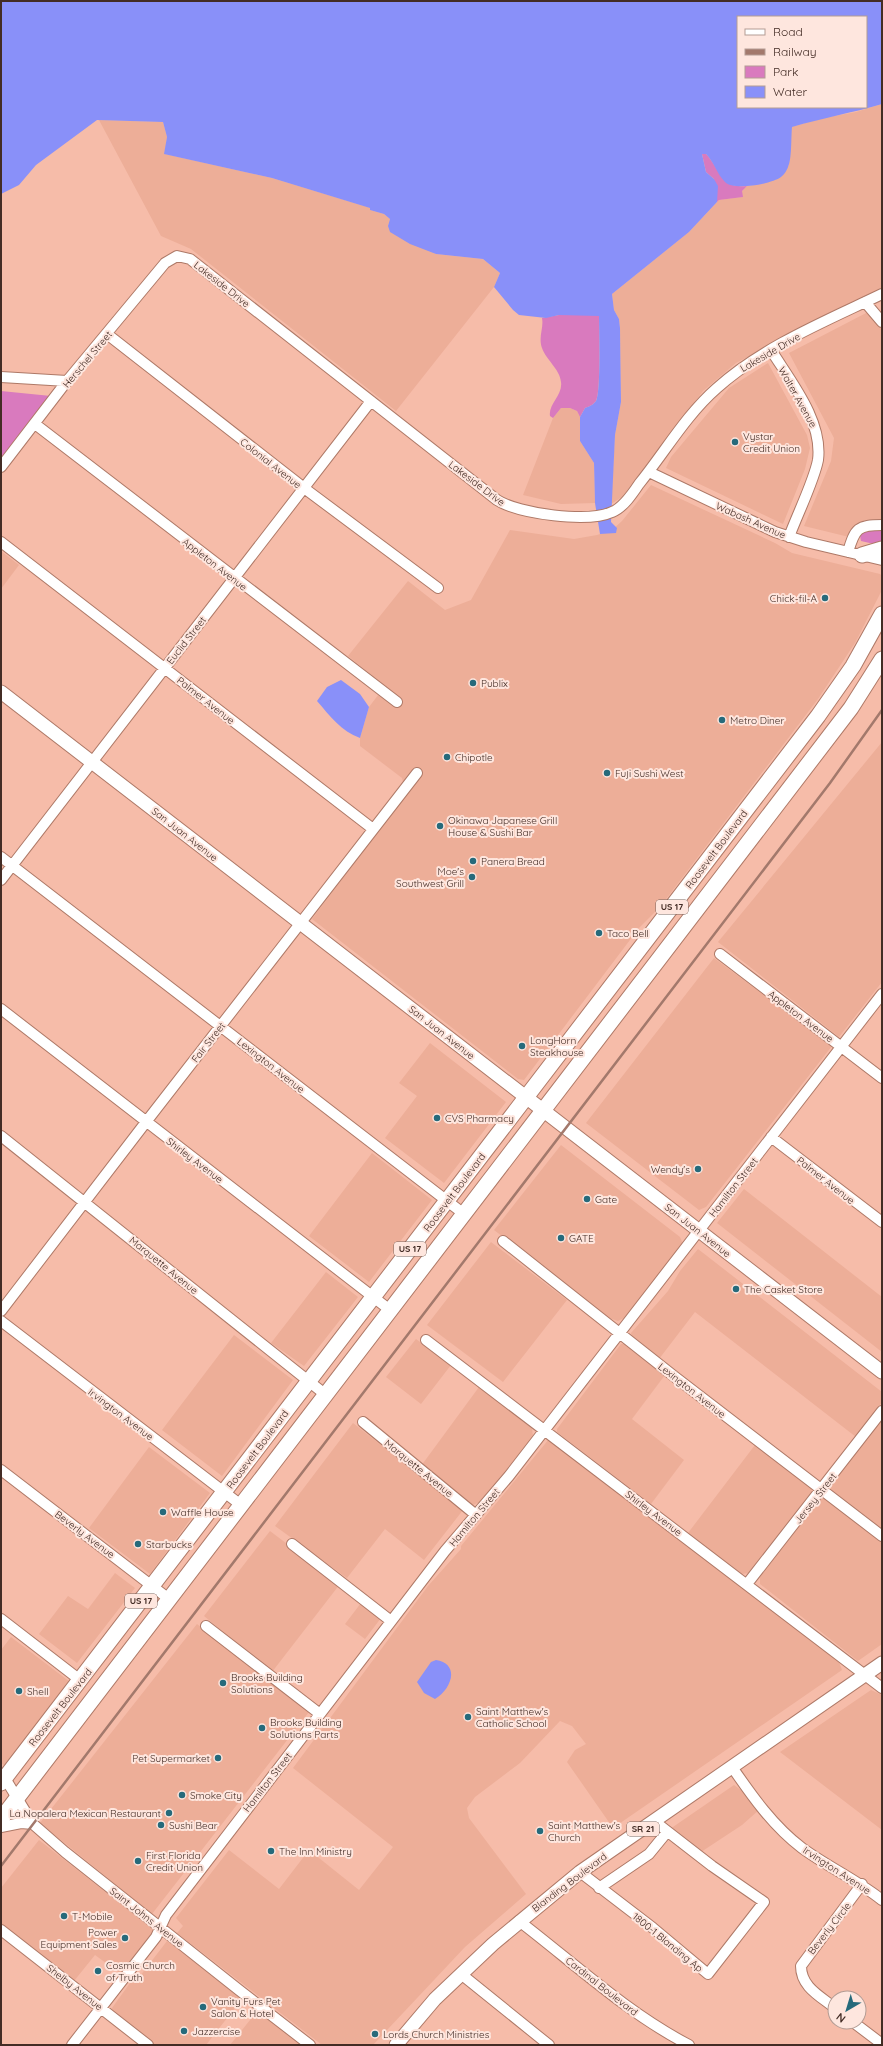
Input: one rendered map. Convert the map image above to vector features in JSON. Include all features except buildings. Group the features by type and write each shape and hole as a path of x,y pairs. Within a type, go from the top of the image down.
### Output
{"highway":[{"path":"855,553 882,550"},
{"name":"Roosevelt Boulevard","path":"3,1778 374,1297 818,716 853,666 882,614"},
{"name":"Roosevelt Boulevard","path":"1,1819 851,708 882,659"},
{"path":"805,768 820,732 818,716 832,716 851,708"},
{"path":"619,1011 621,998 627,986 656,946 659,936 656,927"}],"main road":[{"name":"San Juan Avenue","path":"1,692 882,1372"},
{"name":"Blanding Boulevard","path":"396,2045 435,1999 461,1974 519,1921 580,1872 882,1663"}],"street":[{"name":"Herschel Street","path":"1,467 67,381 165,262 177,256"},
{"name":"Lakeside Drive","path":"177,256 190,259 507,506 520,510 568,516 596,516 611,513 634,492 685,423 716,388 733,374 771,350 882,294"},
{"path":"865,302 882,322"},
{"name":"Colonial Avenue","path":"107,334 304,488 438,588"},
{"name":"Walter Avenue","path":"771,350 805,406 815,426 818,441 816,466 789,536"},
{"path":"1,377 67,381"},
{"name":"Euclid Street","path":"1,880 371,400"},
{"name":"Appleton Avenue","path":"35,424 397,702"},
{"name":"Wabash Avenue","path":"649,472 789,536 882,560"},
{"path":"855,553 851,541 858,529 865,525 882,525"},
{"name":"Palmer Avenue","path":"1,542 373,829"},
{"name":"Fair Street","path":"1,1312 300,922 417,773"},
{"name":"Lexington Avenue","path":"1,857 464,1214"},
{"name":"Appleton Avenue","path":"720,954 882,1078"},
{"name":"Hamilton Street","path":"72,2045 156,1937 166,1915 391,1621 476,1514 509,1476 882,994"},
{"name":"Shirley Avenue","path":"1,1009 390,1310"},
{"name":"Marquette Avenue","path":"1,1136 326,1395"},
{"name":"Palmer Avenue","path":"771,1137 882,1222"},
{"name":"Lexington Avenue","path":"503,1241 882,1536"},
{"name":"Irvington Avenue","path":"1,1321 241,1505"},
{"name":"Shirley Avenue","path":"426,1340 535,1425 545,1430 882,1688"},
{"name":"Jersey Street","path":"747,1584 882,1411"},
{"name":"Marquette Avenue","path":"363,1422 476,1514"},
{"name":"Beverly Avenue","path":"1,1470 169,1599"},
{"path":"292,1544 391,1621"},
{"path":"1,1619 80,1680"},
{"path":"206,1626 320,1714"},
{"name":"Irvington Avenue","path":"732,1767 760,1806 786,1835 823,1863 862,1884 882,1900"},
{"name":"Saint Johns Avenue","path":"3,1778 33,1824 69,1855 310,2045"},
{"name":"1800-1 Blanding Ap","path":"580,1872 653,1928 708,1974 764,1902 654,1821"},
{"path":"1,1827 22,1823 33,1824"},
{"path":"599,1888 648,1854 667,1832"},
{"name":"Beverly Circle","path":"827,2002 809,1987 801,1973 801,1966 862,1884"},
{"name":"Cardinal Boulevard","path":"519,1921 670,2041 689,2045"},
{"name":"Shelby Avenue","path":"1,1930 102,2007 148,2045"},
{"path":"461,1974 549,2045"},
{"path":"864,2030 882,2044"}],"shaded area":[{"path":"882,104 882,288 736,363 703,391 622,497 611,504 615,435 621,402 620,328 619,319 614,310 612,294 689,232 719,200 742,197 742,191 747,186 761,184 789,165 791,127 823,118 856,112"},
{"path":"99,120 163,122 167,137 165,154 272,178 371,208 370,210 384,214 390,219 388,226 436,254 483,259 500,273 494,287 396,411 191,249 161,236"},
{"path":"868,312 882,330 882,522 864,520 849,537 804,526 831,461 834,438 789,353"},
{"path":"768,363 807,435 810,448 805,469 783,524 666,468 671,457 729,388"},
{"path":"561,408 570,408 577,411 580,417 580,441 594,463 595,503 561,504 523,495 553,418"},
{"path":"651,485 775,543 792,553 880,574 882,576 882,590 855,643 818,699 660,907 639,928 524,1080 518,1079 312,919 406,794 402,778 360,746 360,738 369,707 385,686 348,656 408,581 445,610 471,600 510,530 574,539 597,535 612,530 622,521"},
{"path":"1,551 19,565 1,589"},
{"path":"882,742 882,982 839,1037 718,942"},
{"path":"714,958 832,1046 706,1207 699,1210 586,1123"},
{"path":"430,1043 506,1102 444,1183 385,1138 417,1096 399,1083"},
{"path":"561,1145 680,1237 683,1244 626,1317 618,1321 609,1318 494,1230"},
{"path":"372,1153 432,1200 369,1282 309,1236"},
{"path":"744,1189 882,1297 882,1352 717,1223"},
{"path":"491,1242 567,1300 503,1382 427,1325"},
{"path":"698,1249 882,1392 882,1402 856,1437 695,1312 659,1359 632,1337 631,1333 668,1291 680,1271"},
{"path":"326,1272 358,1297 304,1366 271,1343"},
{"path":"234,1335 293,1380 222,1476 162,1430"},
{"path":"416,1339 451,1365 421,1404 386,1377"},
{"path":"621,1344 625,1344 665,1375 632,1419 684,1460 651,1504 557,1432 557,1429"},
{"path":"479,1387 532,1428 533,1437 480,1502 473,1505 467,1503 421,1466"},
{"path":"882,1418 882,1530 832,1491 830,1487"},
{"path":"353,1423 463,1510 424,1560 385,1529 347,1578 275,1526"},
{"path":"549,1439 647,1511 839,1662 842,1670 613,1828 567,1762 575,1750 586,1744 572,1726 560,1721 520,1763 475,1797 467,1808 469,1818 526,1894 465,1947 373,2045 322,2045 177,1933 183,1926 176,1918 229,1850 279,1889 309,1850 359,1890 393,1847 293,1768 428,1586 461,1549 461,1546"},
{"path":"755,1445 812,1488 810,1500 750,1573 741,1574 688,1533"},
{"path":"149,1447 210,1493 150,1574 89,1528"},
{"path":"820,1499 826,1499 882,1542 882,1644 858,1661 760,1584 760,1577"},
{"path":"270,1531 340,1584 272,1672 204,1616"},
{"path":"115,1573 135,1588 77,1663 39,1634 68,1596 88,1609"},
{"path":"361,1603 381,1618 365,1639 345,1624"},
{"path":"197,1624 309,1712 152,1914 40,1823"},
{"path":"11,1637 70,1682 6,1767 1,1763 1,1650"},
{"path":"871,1690 882,1695 882,1830 780,1752"},
{"path":"734,1785 745,1793 759,1810 742,1825 701,1852 670,1829"},
{"path":"39,1840 154,1930 121,1974 95,1955 74,1981 1,1925 1,1888"},
{"path":"167,1941 242,1999 206,2045 155,2045 113,2012 112,2008 130,1983 140,1976"},
{"path":"258,2010 302,2045 230,2045"}],"green space":[{"path":"702,154 706,154 722,177 731,185 747,186 742,191 743,197 719,200 717,202 714,179 706,172"},
{"path":"559,315 599,315 598,395 596,401 585,408 580,417 577,411 570,408 561,408 553,418 550,416 551,407 560,391 561,382 556,369 542,348 542,318"},
{"path":"1,391 51,396 1,461"},
{"path":"882,529 882,542 874,544 861,541 860,536 863,530"}],"water":[{"path":"1,1 882,1 882,104 860,110 814,121 792,127 791,153 788,168 781,177 770,182 753,186 729,185 722,179 706,154 702,154 706,172 714,179 718,186 717,202 689,232 612,294 614,310 619,319 620,328 621,402 615,435 611,522 617,528 616,533 600,534 595,503 594,463 580,441 580,417 585,408 596,401 598,395 599,316 559,315 546,318 519,315 494,287 500,273 483,259 436,254 410,244 390,232 388,226 390,219 384,214 370,210 370,208 272,178 164,154 167,137 163,122 97,120 36,165 19,185 1,194"},
{"path":"341,680 360,694 369,707 360,738 341,727 317,701 327,687"},
{"path":"436,1660 444,1662 449,1667 451,1678 445,1690 435,1699 424,1693 417,1682 431,1662"}],"railway":[{"path":"1,1866 830,783 882,710"}],"place":[{"name":"Vystar Credit Union","path":"735,442"},
{"name":"Chick-fil-A","path":"825,598"},
{"name":"Publix","path":"473,683"},
{"name":"Metro Diner","path":"722,720"},
{"name":"Chipotle","path":"447,757"},
{"name":"Fuji Sushi West","path":"607,773"},
{"name":"Okinawa Japanese Grill House & Sushi Bar","path":"440,826"},
{"name":"Panera Bread","path":"473,861"},
{"name":"Moe's Southwest Grill","path":"472,877"},
{"name":"Taco Bell","path":"599,933"},
{"name":"LongHorn Steakhouse","path":"522,1046"},
{"name":"CVS Pharmacy","path":"437,1118"},
{"name":"Wendy's","path":"698,1169"},
{"name":"Gate","path":"587,1199"},
{"name":"GATE","path":"561,1238"},
{"name":"The Casket Store","path":"736,1289"},
{"name":"Waffle House","path":"163,1512"},
{"name":"Starbucks","path":"138,1544"},
{"name":"Brooks Building Solutions","path":"223,1683"},
{"name":"Shell","path":"19,1691"},
{"name":"Saint Matthew's Catholic School","path":"468,1717"},
{"name":"Brooks Building Solutions Parts","path":"262,1728"},
{"name":"Pet Supermarket","path":"218,1758"},
{"name":"Smoke City","path":"182,1795"},
{"name":"La Nopalera Mexican Restaurant","path":"169,1813"},
{"name":"Sushi Bear","path":"161,1825"},
{"name":"Saint Matthew's Church","path":"540,1831"},
{"name":"The Inn Ministry","path":"271,1851"},
{"name":"First Florida Credit Union","path":"138,1861"},
{"name":"T-Mobile","path":"64,1916"},
{"name":"Power Equipment Sales","path":"125,1938"},
{"name":"Cosmic Church of Truth","path":"98,1971"},
{"name":"Vanity Furs Pet Salon & Hotel","path":"203,2007"},
{"name":"Jazzercise","path":"184,2031"},
{"name":"Lords Church Ministries","path":"375,2034"}]}
